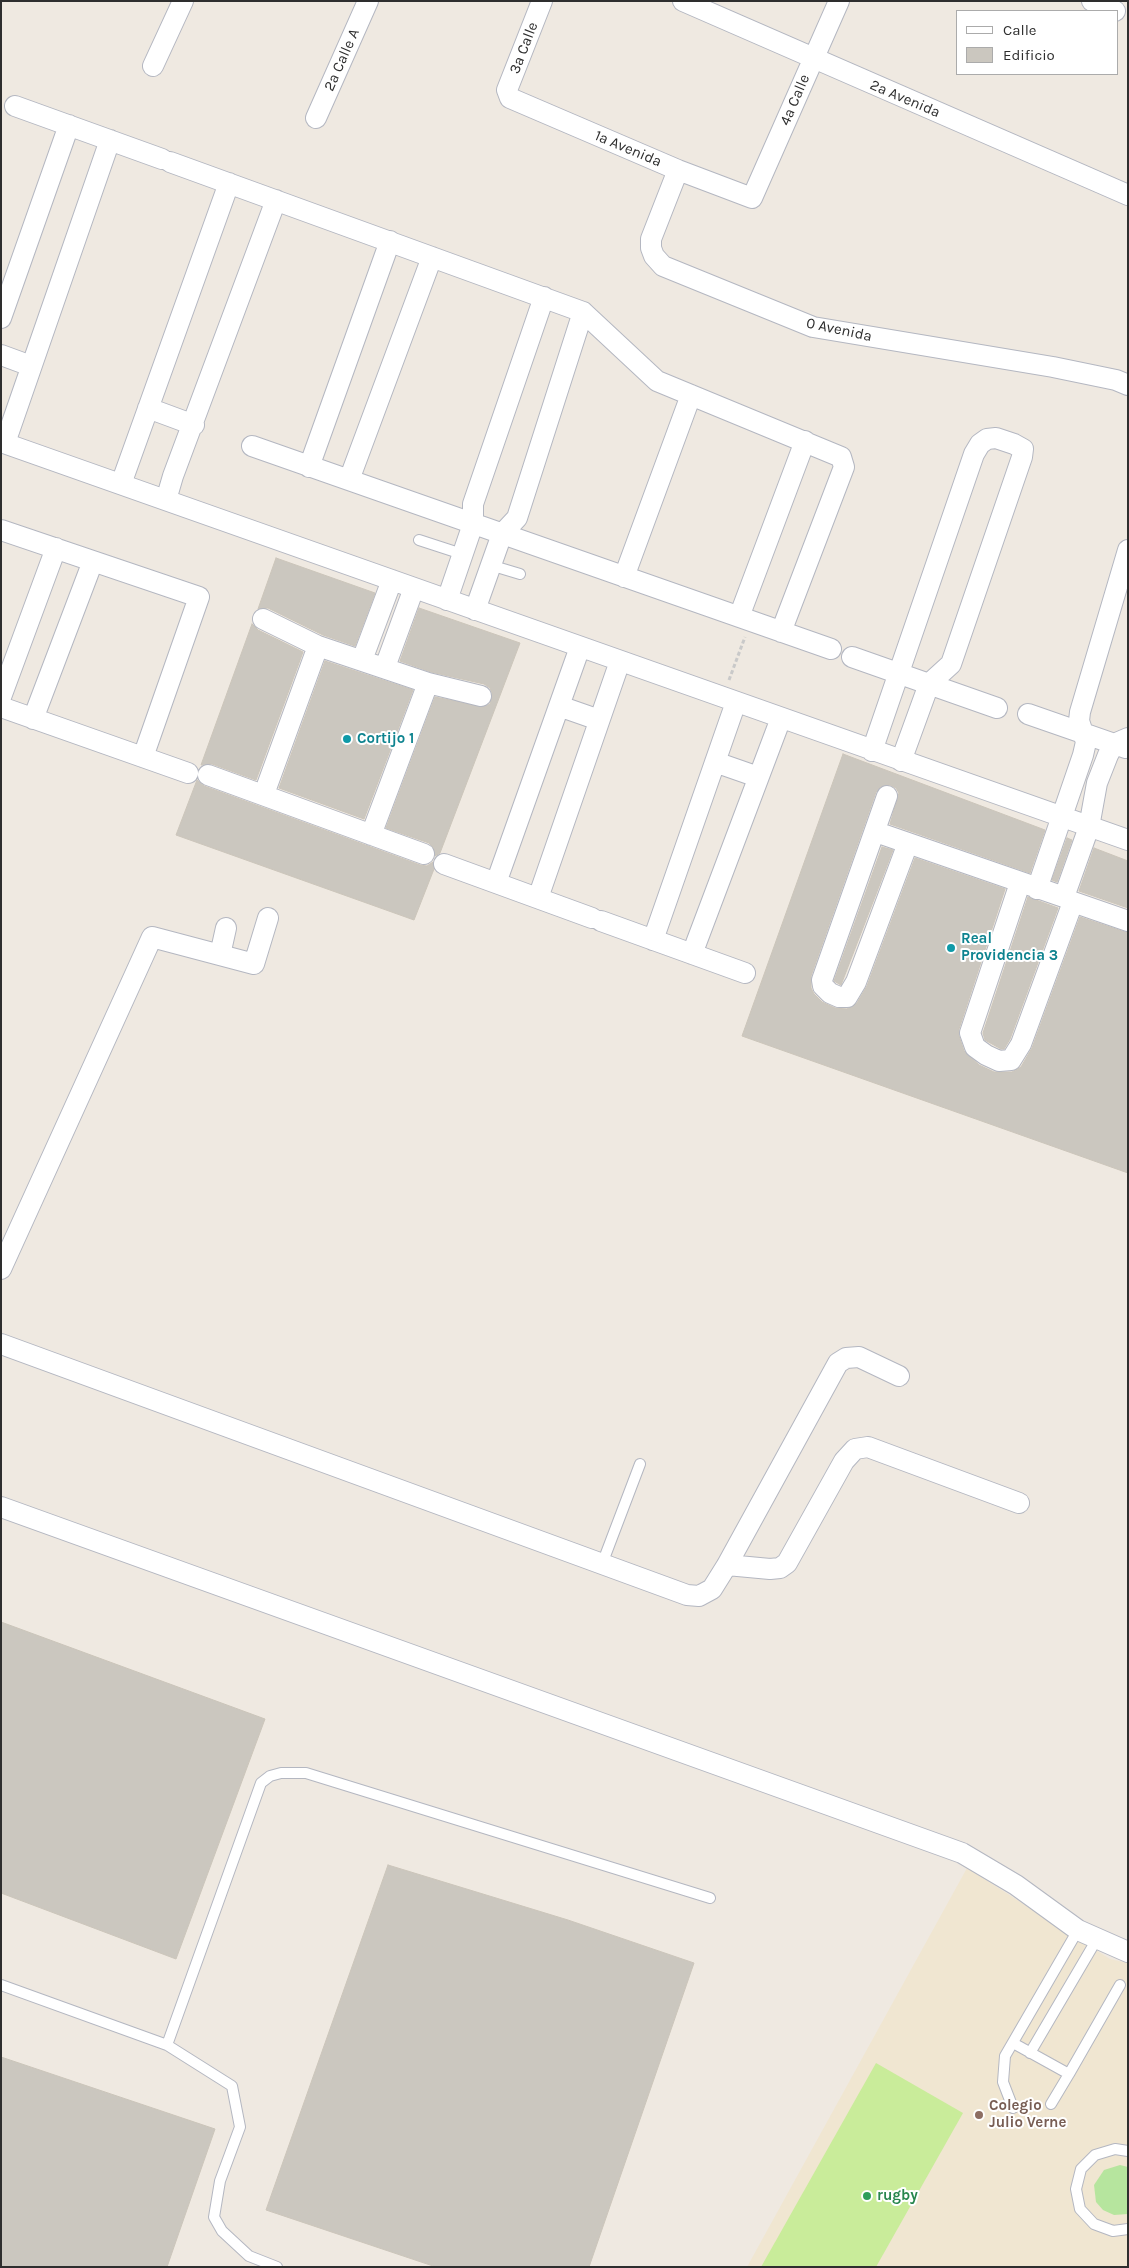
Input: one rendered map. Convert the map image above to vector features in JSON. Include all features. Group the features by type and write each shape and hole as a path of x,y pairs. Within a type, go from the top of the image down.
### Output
{"street":[{"path":"154,66 183,1"},
{"name":"2a Calle A","path":"316,118 368,1"},
{"name":"3a Calle","path":"508,95 508,90 542,1"},
{"name":"2a Avenida","path":"683,1 1128,196"},
{"name":"4a Calle","path":"752,198 839,1"},
{"path":"1092,1 1112,10"},
{"name":"1a Avenida","path":"508,95 510,98 678,170 752,198"},
{"path":"15,106 583,312 648,375 657,381 841,457 844,467 780,632"},
{"path":"1,318 68,125"},
{"path":"110,140 3,442 1061,818 1128,840"},
{"name":"0 Avenida","path":"678,170 651,239 650,248 662,266 813,327 1053,367 1116,380 1128,385"},
{"path":"121,484 229,183"},
{"path":"166,500 173,476 194,425 276,200"},
{"path":"309,466 390,241"},
{"path":"349,480 432,257"},
{"path":"447,600 474,524 473,504 544,297"},
{"path":"475,610 502,534 517,518 583,312"},
{"path":"1,355 31,366"},
{"path":"624,577 691,395"},
{"path":"148,408 194,425"},
{"path":"872,750 900,674 974,454 980,444 987,439 996,438 1014,444 1023,449 1022,457 951,664 929,684 901,761"},
{"path":"744,619 805,441"},
{"path":"252,446 831,649"},
{"path":"1,530 199,597 143,757"},
{"path":"1,697 56,548"},
{"path":"1028,714 1083,732 1123,743 1097,783 1089,827 1069,899 1021,1044 1011,1060 1000,1061 986,1055 975,1047 970,1033 1029,886 1061,818 1083,755 1086,742 1083,732 1079,721 1080,712 1128,550"},
{"path":"34,719 93,561"},
{"path":"362,660 392,580"},
{"path":"385,667 414,588"},
{"path":"264,619 318,646 428,683 482,696"},
{"path":"264,794 318,646"},
{"path":"496,883 580,647"},
{"path":"852,657 997,708"},
{"path":"538,898 620,661"},
{"path":"372,835 428,683"},
{"path":"653,940 715,762 729,700"},
{"path":"559,706 599,720"},
{"path":"1,707 188,773"},
{"path":"692,954 781,718"},
{"path":"715,762 758,777"},
{"path":"208,775 424,854"},
{"path":"888,796 822,980 823,986 830,993 839,997 846,997 856,982 908,843"},
{"path":"876,832 1128,921"},
{"path":"444,864 745,973"},
{"path":"1,1269 152,937 254,964 268,918"},
{"path":"220,955 226,928"},
{"path":"1,1344 687,1595 699,1596 712,1589 727,1565 838,1363 846,1358 859,1357 899,1376"},
{"path":"727,1565 770,1569 780,1568 787,1563 844,1461 855,1449 868,1447 1019,1503"},
{"path":"1,1507 962,1853 1016,1885 1078,1930 1128,1952"}],"lane":[{"path":"419,540 462,554"},
{"path":"490,565 520,574"},
{"path":"602,1564 640,1464"},
{"path":"167,2046 261,1783 270,1776 281,1773 306,1773 710,1898"},
{"path":"1013,2108 1006,2092 1003,2074 1006,2056 1078,1930"},
{"path":"1030,2053 1097,1939"},
{"path":"1,1985 167,2046 232,2086 240,2127 220,2180 214,2217 222,2231 249,2256 277,2267"},
{"path":"1052,2104 1120,1985"},
{"path":"1013,2043 1069,2074"},
{"path":"1128,2151 1115,2149 1095,2155 1081,2169 1076,2189 1080,2209 1094,2224 1113,2231 1128,2229"}],"path":[{"path":"729,700 744,619"}],"shaded area":[{"name":"Colegio Julio Verne","path":"967,1868 1110,1959 1128,1963 1128,2267 747,2267"}],"green space":[{"path":"876,2063 963,2113 876,2267 761,2267"},
{"path":"1120,2165 1128,2167 1128,2214 1114,2215 1103,2210 1096,2202 1094,2185 1104,2170"}],"building":[{"path":"276,558 375,593 355,646 323,635 268,608 258,609"},
{"path":"419,608 520,643 440,853 435,856 433,847 429,843 386,828 435,697 484,707 490,704 492,693 490,688 484,684 431,672 400,661"},
{"path":"252,624 258,630 303,652 256,780 212,764 201,765"},
{"path":"325,661 413,690 364,819 279,788"},
{"name":"Real Providencia 3","path":"843,754 1045,830 1030,873 890,824 899,793 896,788 890,785 880,787 876,792 811,976 811,988 814,994 822,1002 835,1008 847,1009 857,1003 867,986 915,858 1005,889 959,1029 959,1036 964,1051 979,1065 994,1072 1012,1072 1021,1067 1032,1048 1080,917 1128,933 1128,1173 742,1036"},
{"path":"197,780 204,786 420,865 427,866 433,862 434,869 414,920 176,835"},
{"path":"1067,838 1072,840 1057,882 1052,880"},
{"path":"882,847 893,850 841,985 834,981"},
{"path":"1094,848 1128,861 1128,908 1079,891"},
{"path":"1028,897 1058,908 1010,1039 1004,1049 1001,1049 985,1040 983,1033"},
{"path":"1,1622 265,1719 176,1959 1,1893"},
{"path":"388,1865 568,1920 694,1963 589,2267 436,2267 266,2210"},
{"path":"1,2057 215,2129 167,2267 1,2267"}],"place":[{"name":"Cortijo 1","path":"347,739"},
{"name":"Real Providencia 3","path":"951,948"},
{"name":"Colegio Julio Verne","path":"979,2115"},
{"name":"rugby","path":"867,2196"}]}
